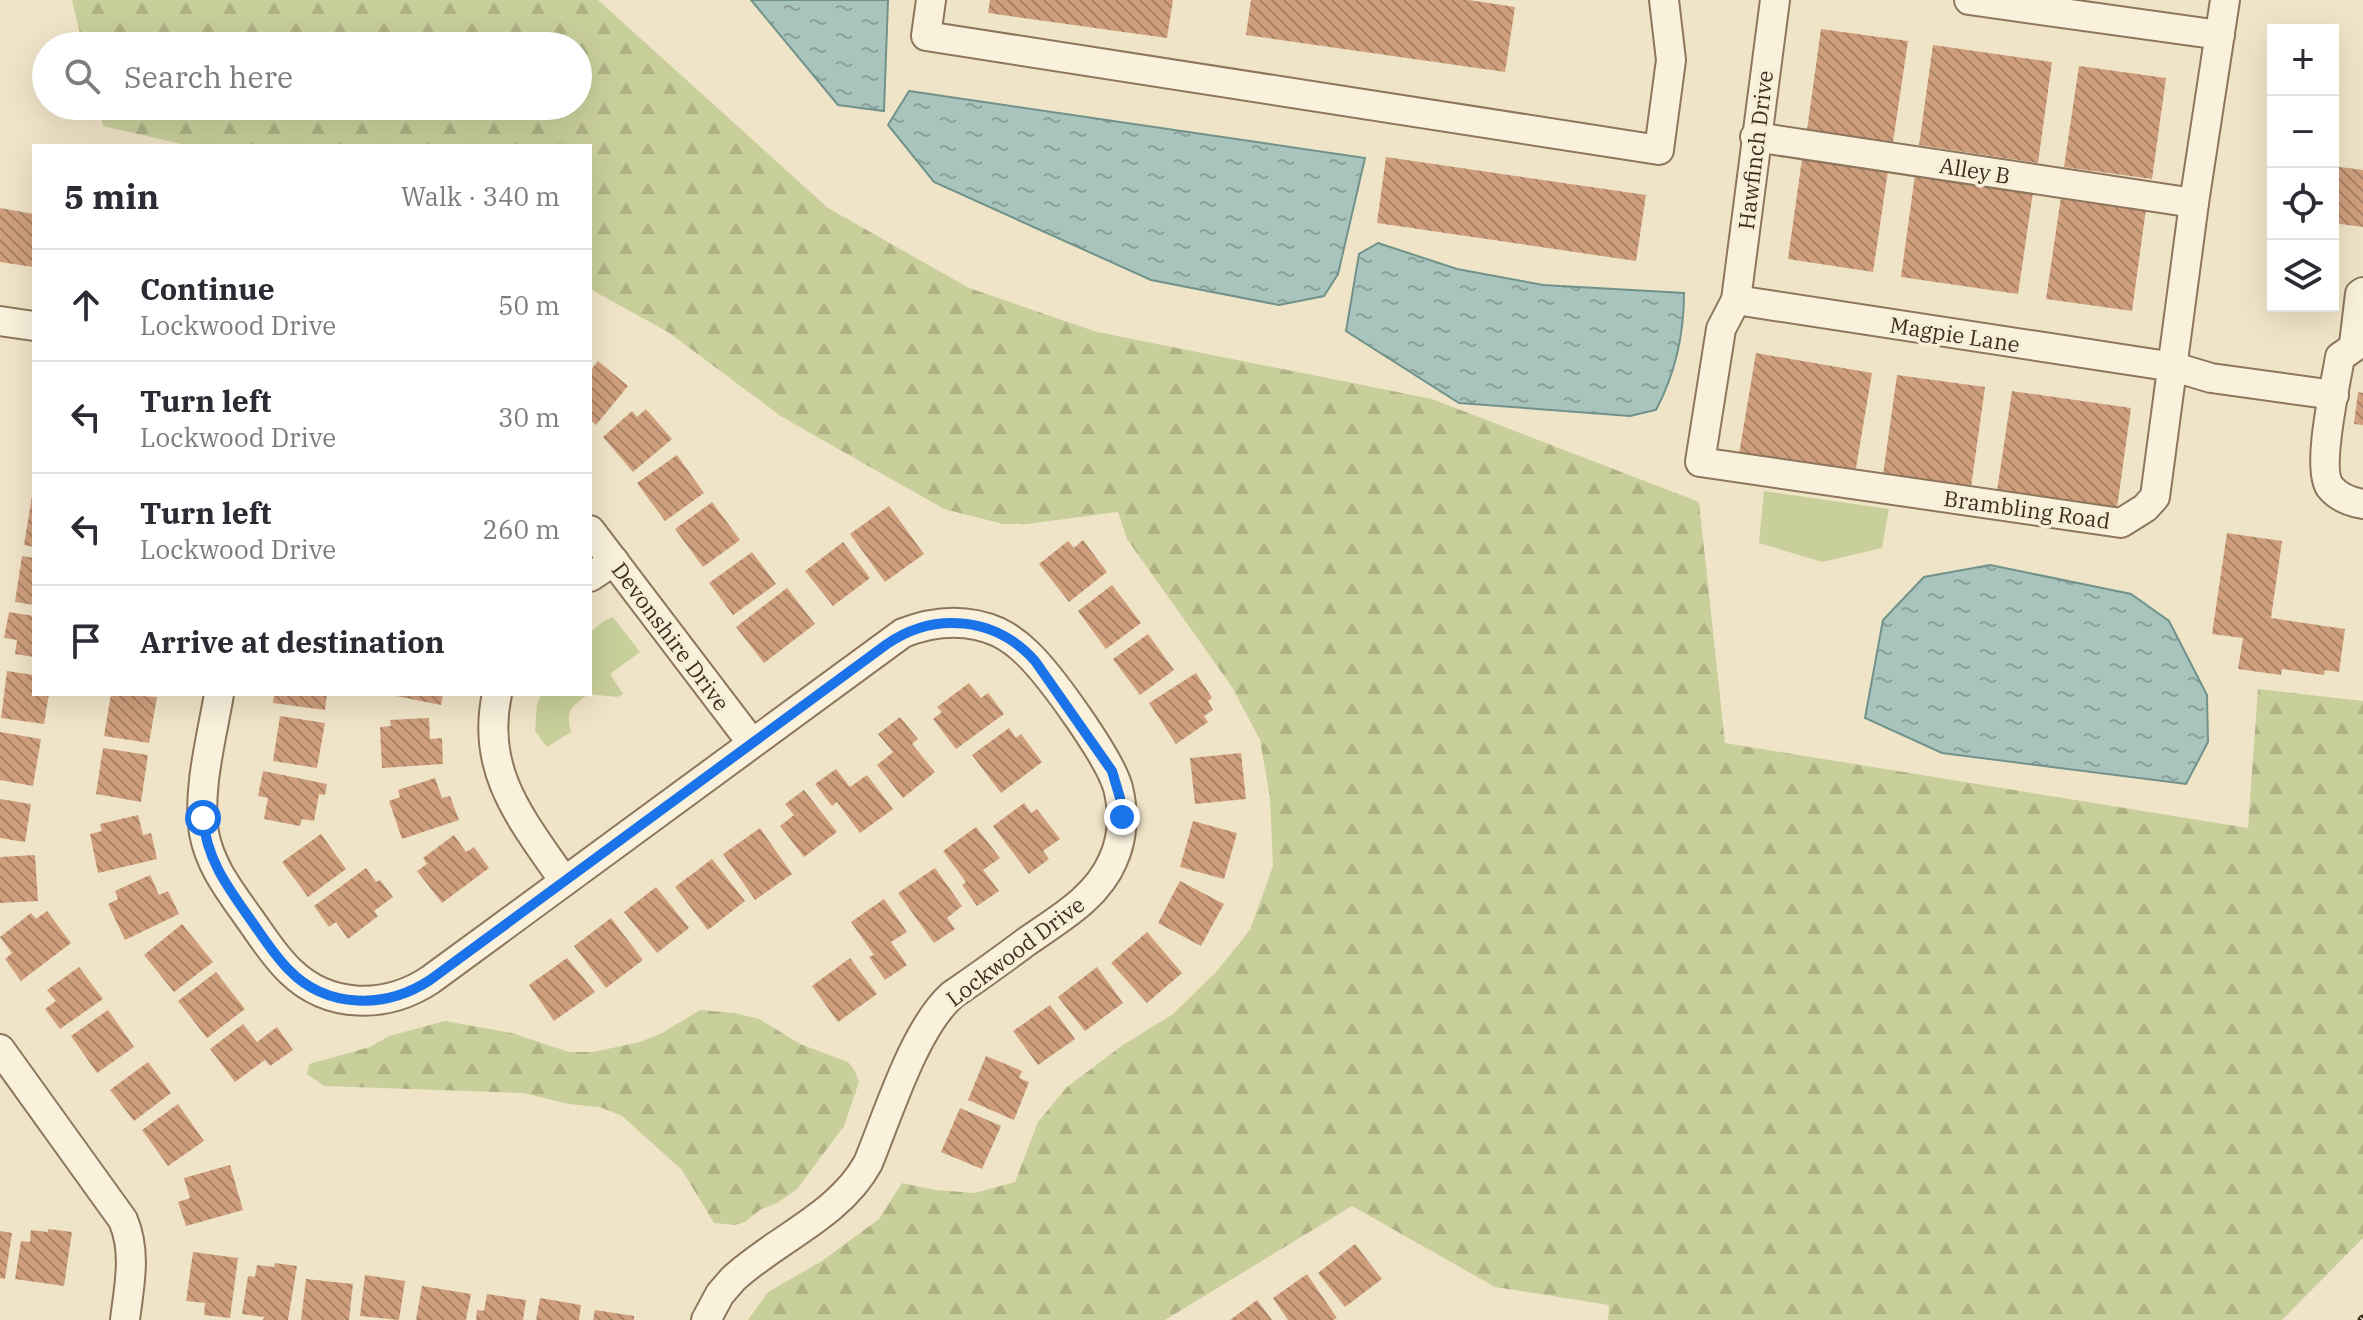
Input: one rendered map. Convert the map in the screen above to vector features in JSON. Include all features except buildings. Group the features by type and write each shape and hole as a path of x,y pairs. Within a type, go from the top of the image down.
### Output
{"street":[{"path":"931,0 926,36 1659,150 1671,60 1664,0"},
{"name":"Hawfinch Drive","path":"1736,300 1775,0"},
{"path":"1969,0 2220,35"},
{"name":"Brambling Road","path":"1736,300 1721,329 1700,462 2121,523 2145,508 2155,497 2225,0"},
{"name":"Alley B","path":"1755,137 2194,203"},
{"path":"2363,292 2360,294 2359,342 2340,357 2323,466 2331,488 2346,500 2363,504"},
{"name":"Magpie Lane","path":"1736,300 2174,367 2211,378 2334,395"},
{"path":"0,321 32,326"},
{"name":"Devonshire Drive","path":"592,533 752,743"},
{"path":"592,576 614,561"},
{"name":"Lockwood Drive","path":"219,696 203,802 203,826 208,850 222,879 276,956 296,977 312,988 338,998 377,1001 405,994 430,980 903,633 940,623 979,626 1013,641 1041,668 1112,771 1120,798 1122,826 1112,863 1090,894 952,995 932,1017 868,1163 849,1191 739,1274 720,1294 706,1320"},
{"path":"497,696 494,741 503,783 515,809 564,881"},
{"path":"0,1049 123,1220 132,1262 125,1320"}],"green space":[{"path":"72,0 598,0 828,208 969,288 1097,332 1432,399 1699,502 1725,743 2248,828 2258,689 2363,701 2363,1238 2282,1320 1608,1320 1609,1305 1495,1287 1352,1206 1165,1320 748,1320 768,1292 822,1261 879,1219 902,1183 935,1190 975,1193 1015,1182 1038,1122 1067,1087 1123,1045 1173,1014 1216,972 1250,930 1273,866 1270,798 1260,740 1232,687 1127,539 1118,512 1027,524 1003,524 944,509 782,417 668,332 592,290 592,144 182,144 103,126 102,120 592,120 592,32 80,32"},
{"path":"1764,491 1889,509 1882,548 1822,562 1759,543"},
{"path":"613,617 640,652 610,674 623,694 617,697 592,694 592,630"},
{"path":"540,696 586,696 571,709 571,732 547,747 535,731"},
{"path":"700,1010 759,1019 800,1044 848,1062 859,1082 844,1126 797,1189 777,1203 761,1209 745,1222 735,1225 714,1223 682,1170 622,1116 600,1107 568,1104 524,1093 324,1086 307,1074 309,1064 370,1047 389,1036 445,1021 512,1033 569,1052 593,1052 640,1042 662,1033"}],"water":[{"path":"751,0 888,0 884,111 838,105"},
{"path":"909,91 1365,158 1338,274 1324,296 1279,305 1151,280 934,182 888,125"},
{"path":"1378,243 1457,269 1543,285 1684,293 1677,353 1656,410 1630,416 1459,403 1346,331 1359,254"},
{"path":"1990,565 2131,594 2169,621 2207,695 2208,742 2186,784 1942,753 1865,718 1883,620 1924,577"}],"route":[{"path":"203,818 208,850 222,879 276,956 296,977 312,988 338,998 377,1001 395,997 430,980 903,633 950,622 997,632 1021,647 1035,661 1112,771 1122,817"}]}
